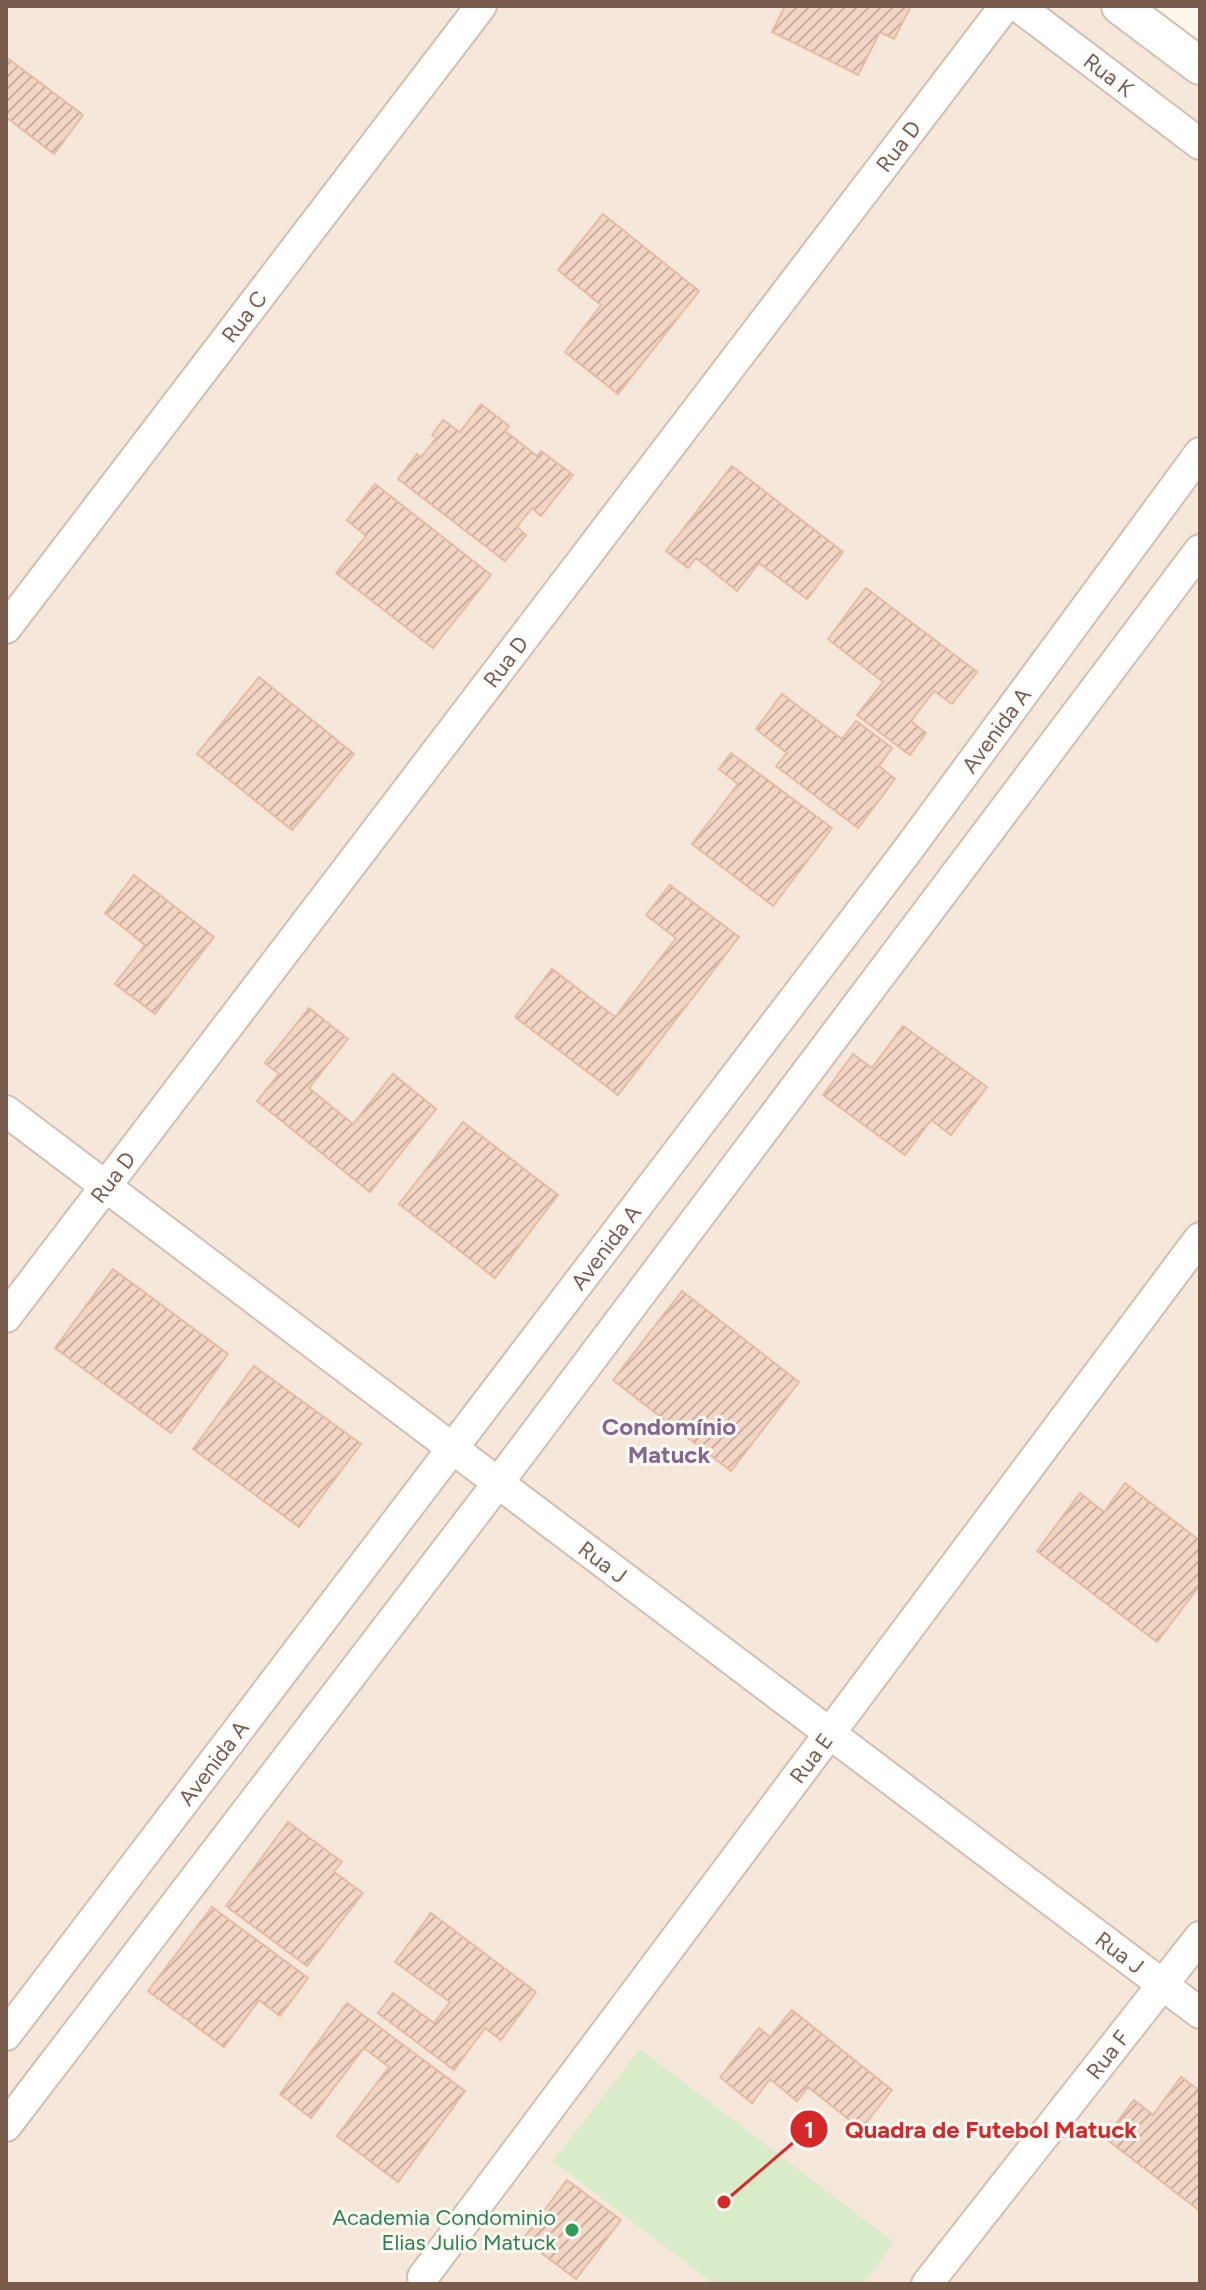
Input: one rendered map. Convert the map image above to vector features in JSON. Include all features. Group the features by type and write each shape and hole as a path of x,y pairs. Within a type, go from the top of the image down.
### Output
{"street":[{"name":"Rua C","path":"6,628 481,6"},
{"name":"Rua D","path":"6,1317 1005,6"},
{"name":"Rua K","path":"1018,6 1200,144"},
{"path":"1120,6 1200,66"},
{"name":"Avenida A","path":"6,2035 907,851 1200,453"},
{"path":"10,2114 498,1483 1200,550"},
{"path":"907,851 949,882"},
{"name":"Rua J","path":"6,1111 1200,2013"},
{"name":"Rua E","path":"423,2277 1200,1238"},
{"name":"Rua F","path":"927,2284 1200,1937"}],"shaded area":[{"path":"6,6 1151,6 1200,43 1200,2284 6,2284"}],"green space":[{"path":"640,2049 894,2242 863,2284 714,2284 553,2161"}],"building":[{"path":"785,6 911,6 894,39 880,32 858,75 772,32"},
{"path":"6,57 83,115 54,154 6,117"},
{"path":"603,214 699,291 618,394 565,352 601,305 558,270"},
{"path":"481,404 509,426 505,431 537,456 541,451 573,475 541,516 532,508 517,527 526,535 505,561 398,479 417,454 421,457 436,438 432,435 443,420 460,432"},
{"path":"732,466 843,552 807,599 759,563 737,591 696,558 688,568 666,551"},
{"path":"375,484 491,575 433,648 336,573 366,536 347,520"},
{"path":"866,588 977,672 952,704 934,691 911,721 926,733 910,755 857,715 883,682 828,639"},
{"path":"259,677 354,754 292,830 197,754"},
{"path":"782,694 842,739 856,721 892,748 879,766 895,779 858,828 776,766 787,753 756,729"},
{"path":"731,753 832,828 773,906 692,844 738,784 719,769"},
{"path":"134,875 214,937 155,1014 115,984 145,945 105,913"},
{"path":"670,885 739,937 618,1095 515,1017 552,969 615,1017 676,938 646,915"},
{"path":"309,1008 348,1039 309,1088 353,1124 393,1074 436,1109 370,1192 257,1101 279,1074 265,1063"},
{"path":"903,1026 987,1087 951,1135 931,1120 905,1155 823,1095 853,1054 872,1068"},
{"path":"463,1122 558,1195 495,1278 399,1204"},
{"path":"113,1269 228,1354 171,1433 55,1348"},
{"path":"682,1291 799,1382 731,1471 613,1380"},
{"path":"254,1366 361,1444 299,1527 193,1449"},
{"path":"1125,1483 1200,1541 1200,1585 1157,1642 1037,1551 1080,1493 1104,1512"},
{"path":"288,1822 342,1862 334,1872 363,1893 307,1966 226,1906"},
{"path":"212,1907 308,1978 280,2016 259,2000 224,2047 148,1991"},
{"path":"431,1913 536,1992 501,2040 485,2028 454,2070 378,2013 393,1993 434,2023 450,2002 395,1962"},
{"path":"347,2003 465,2091 398,2182 337,2136 389,2067 364,2048 311,2118 280,2094"},
{"path":"792,2010 892,2090 861,2129 808,2087 797,2101 770,2079 752,2103 720,2077 759,2028 770,2037"},
{"path":"1181,2077 1200,2091 1200,2211 1105,2138 1134,2100 1153,2115"},
{"name":"Academia Condominio Elias Julio Matuck","path":"567,2180 621,2220 576,2279 523,2239"}],"place":[{"name":"Quadra de Futebol Matuck","path":"724,2202"},
{"name":"Academia Condominio Elias Julio Matuck","path":"572,2230"}],"district":[{"name":"Condomínio Matuck","path":"669,1441"}]}
